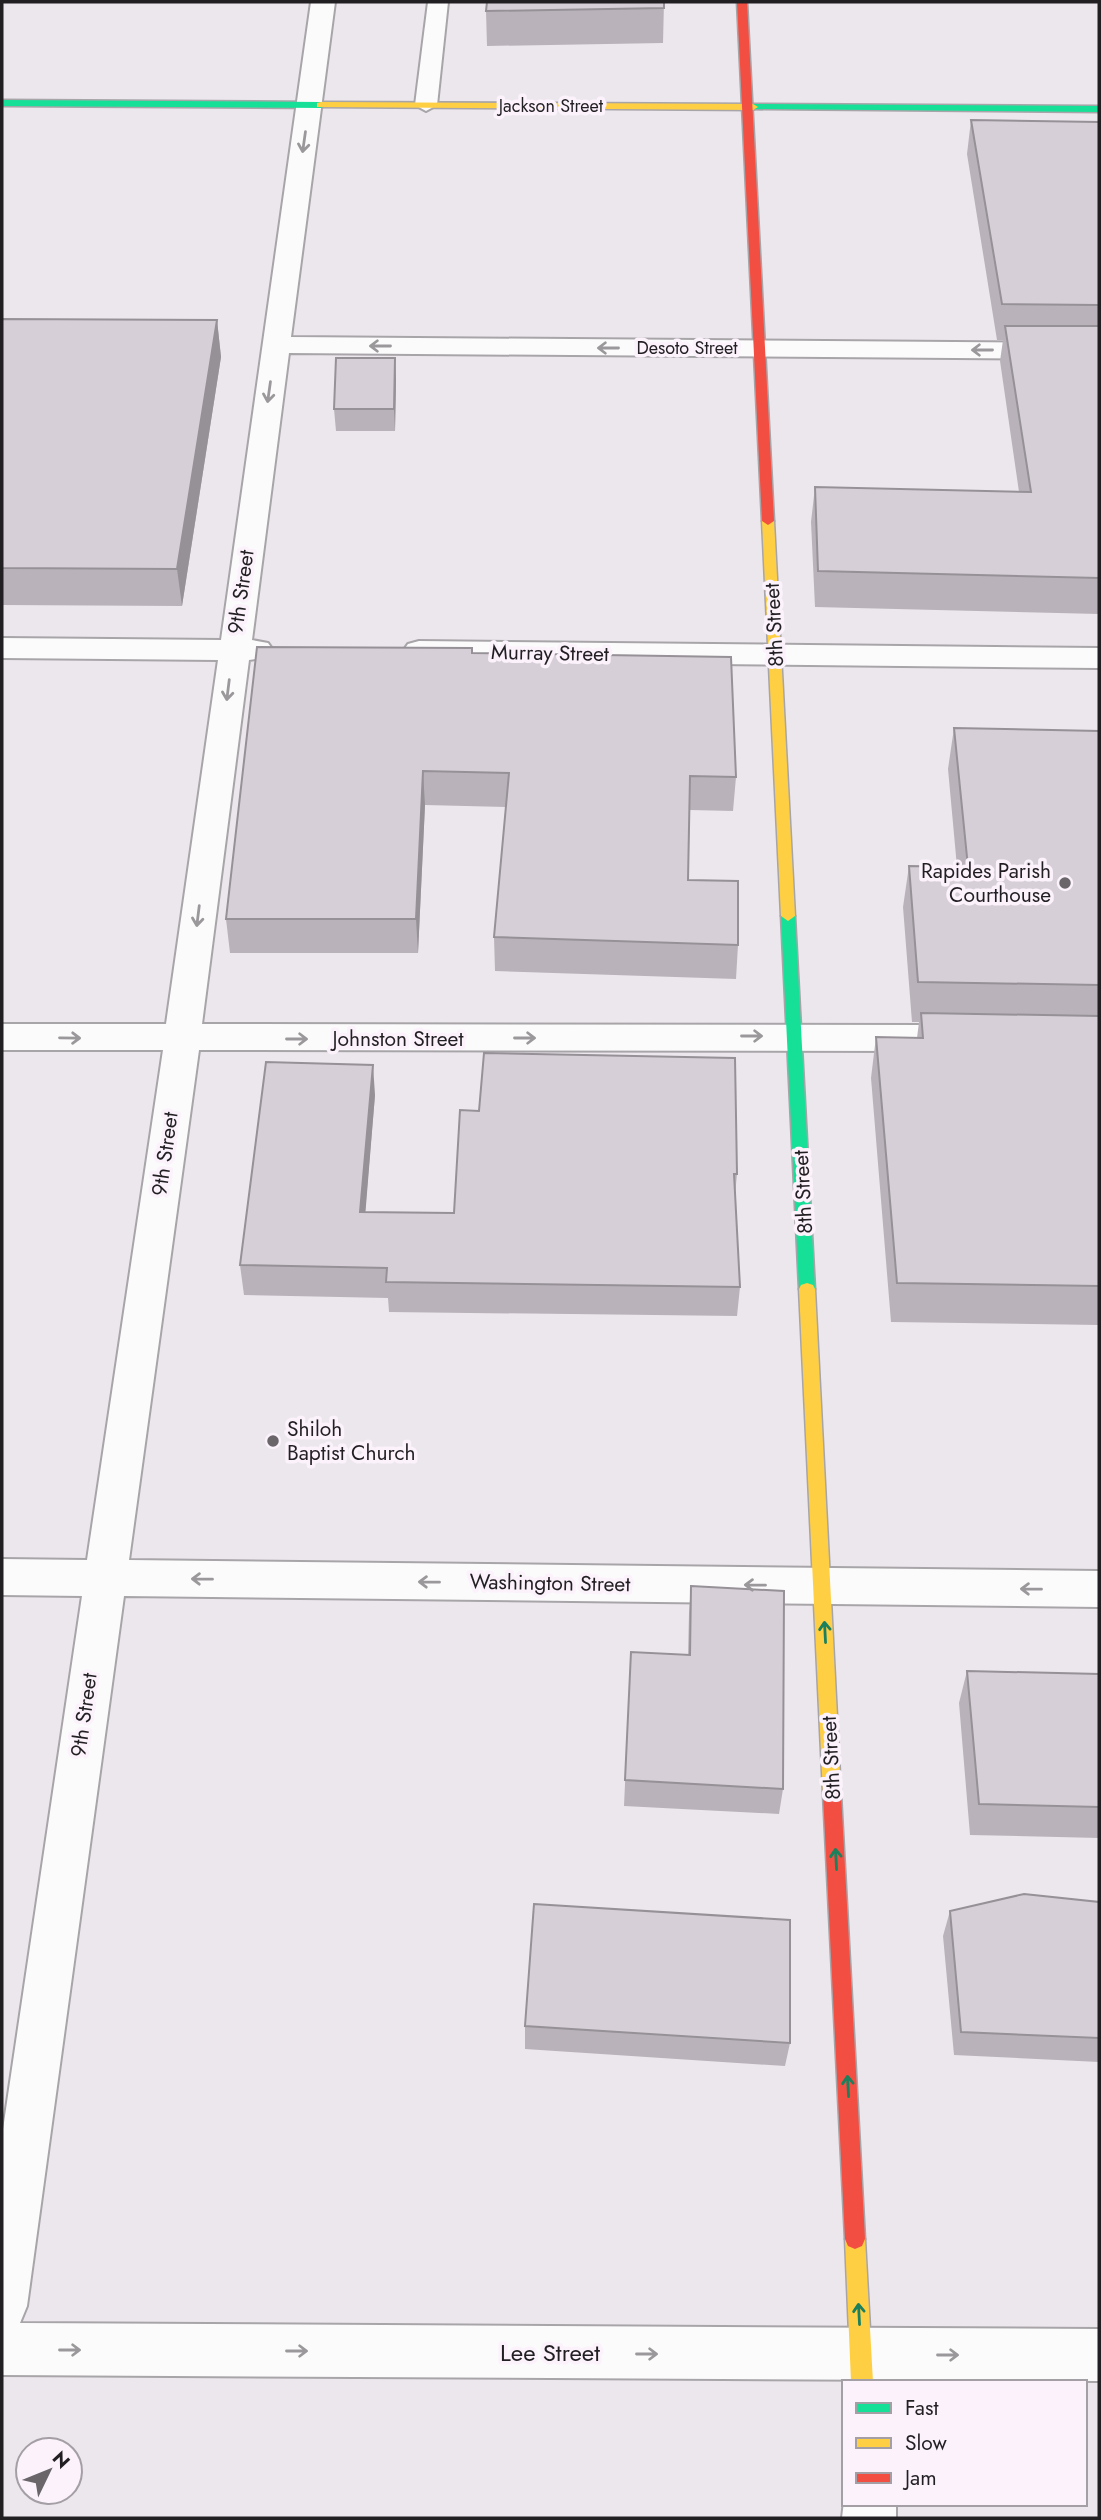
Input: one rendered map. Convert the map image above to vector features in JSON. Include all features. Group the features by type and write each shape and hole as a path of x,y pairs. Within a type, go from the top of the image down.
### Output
{"street":[{"name":"9th Street","path":"2,2306 182,1040 323,2"},
{"name":"8th Street","path":"742,2 862,2369"},
{"name":"Jackson Street","path":"2,103 1099,109"},
{"name":"Desoto Street","path":"275,345 1099,351"},
{"path":"2,648 289,650"},
{"name":"Murray Street","path":"386,651 1099,657"},
{"name":"Johnston Street","path":"2,1037 182,1040 795,1036 961,1039"},
{"name":"Washington Street","path":"2,1577 1099,1589"},
{"name":"Lee Street","path":"2,2349 862,2369 1099,2355"}],"lane":[{"path":"426,105 438,2"}],"building":[{"path":"487,2 664,2 664,8 486,11"},
{"path":"971,120 1099,122 1099,305 1002,304"},
{"path":"2,319 217,320 177,569 2,568"},
{"path":"1005,326 1099,326 1099,578 818,571 815,487 1031,492"},
{"path":"336,358 395,358 394,409 334,409"},
{"path":"257,647 472,648 472,653 731,657 736,777 690,776 688,880 738,881 738,945 494,937 509,773 423,771 416,919 226,919"},
{"name":"Rapides Parish Courthouse","path":"954,728 1099,731 1099,985 918,982 909,866 968,867"},
{"path":"921,1013 1099,1016 1099,1286 897,1283 876,1037 923,1038"},
{"path":"484,1053 735,1058 737,1174 734,1174 740,1287 386,1282 387,1268 240,1265 266,1062 373,1065 360,1212 454,1213 460,1110 479,1111"},
{"path":"691,1586 784,1591 783,1789 625,1780 631,1652 690,1655"},
{"path":"967,1671 1099,1674 1099,1807 979,1804"},
{"path":"1024,1894 1099,1902 1099,2038 961,2032 950,1911"},
{"path":"534,1904 790,1920 790,2043 525,2026"}],"traffic: fast":[{"path":"2,103 321,105"},
{"path":"753,107 1099,109"},
{"path":"788,916 807,1289"}],"traffic: slow":[{"path":"321,105 753,107"},
{"path":"768,521 788,916"},
{"path":"807,1289 832,1794"},
{"path":"855,2239 862,2380"}],"traffic: jam":[{"path":"742,2 768,521"},
{"path":"832,1794 855,2239"}],"place":[{"name":"Rapides Parish Courthouse","path":"1065,883"},
{"name":"Shiloh Baptist Church","path":"273,1441"}]}
